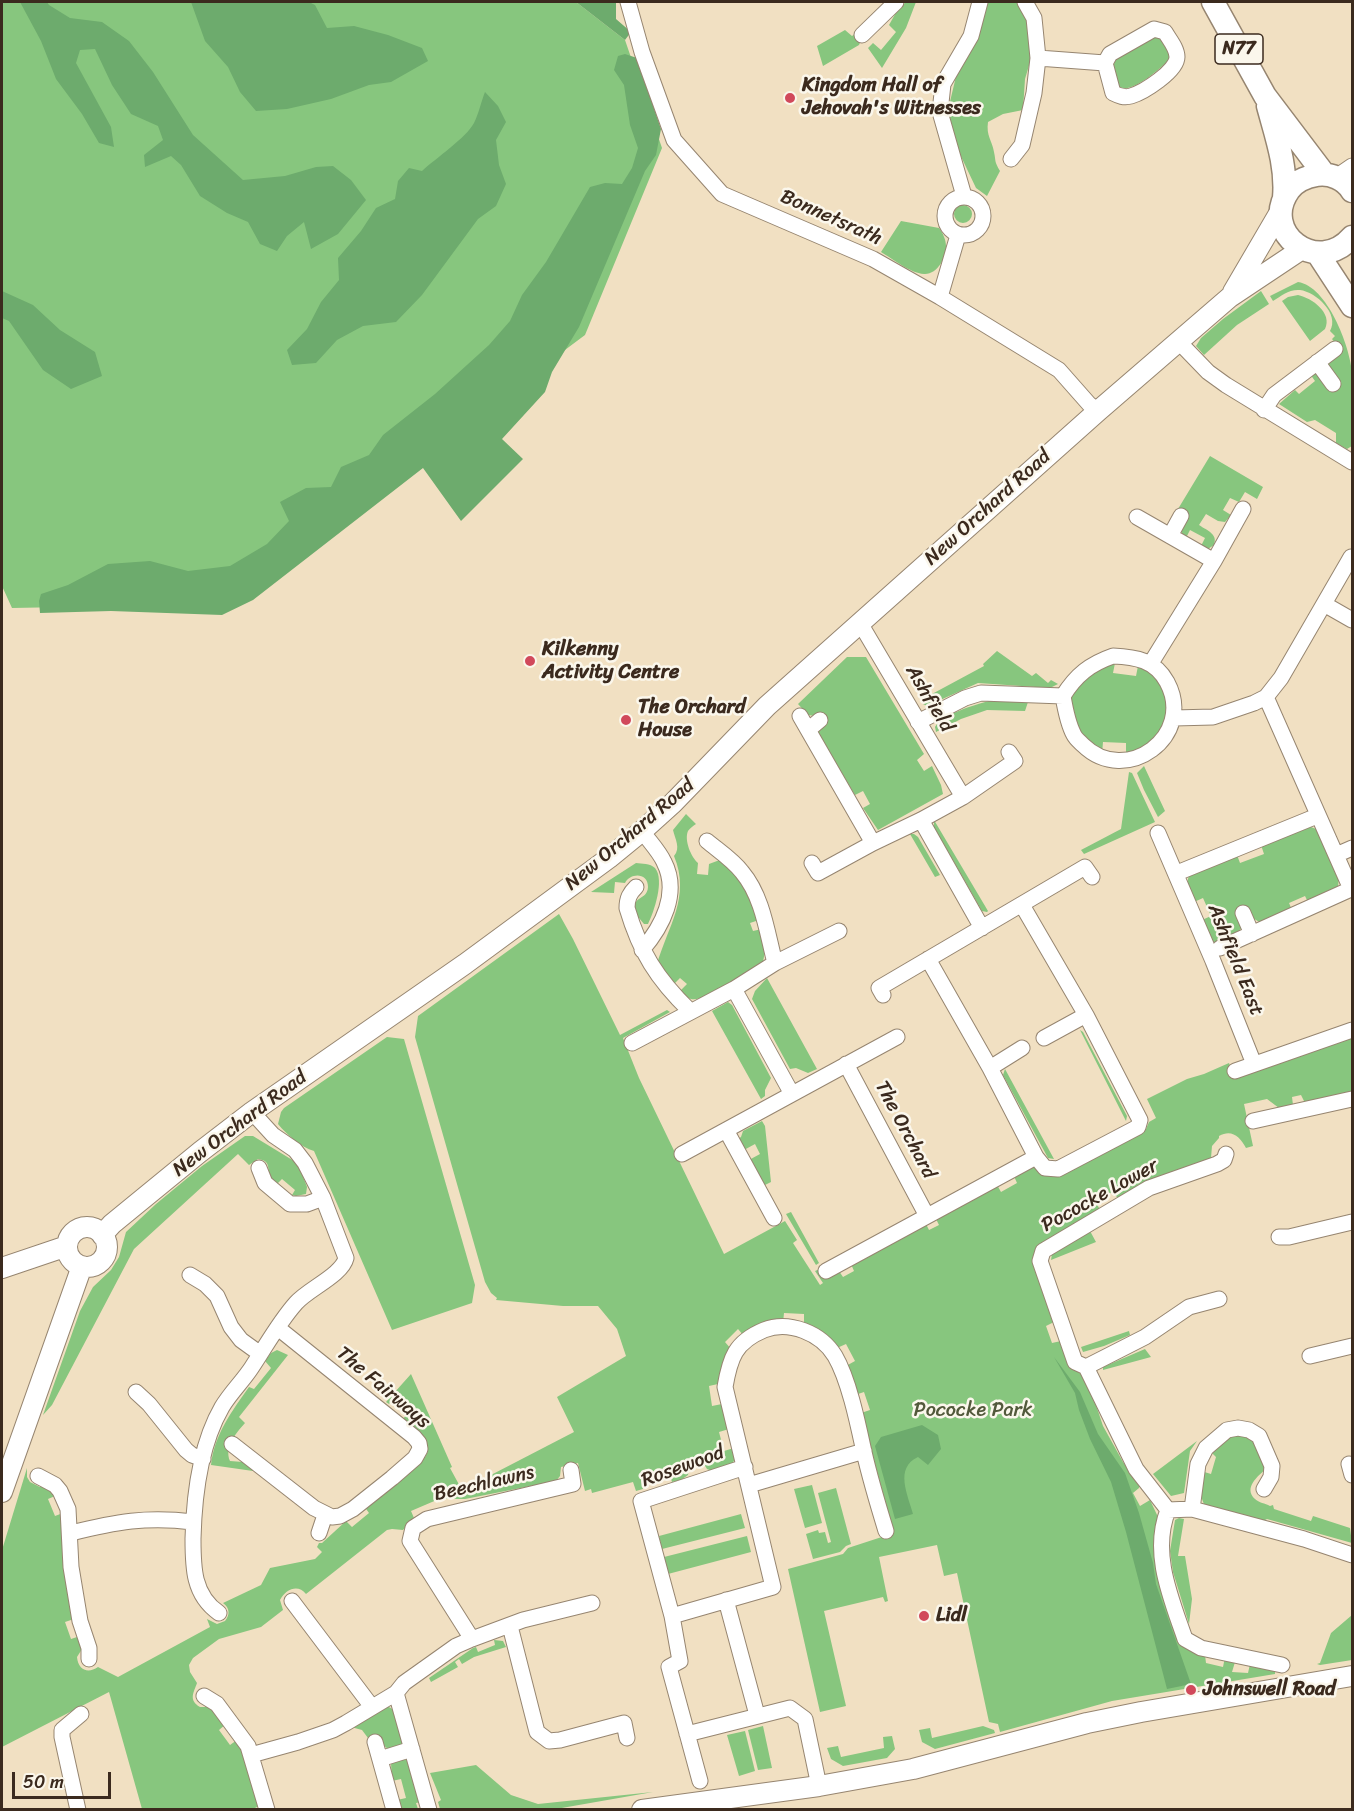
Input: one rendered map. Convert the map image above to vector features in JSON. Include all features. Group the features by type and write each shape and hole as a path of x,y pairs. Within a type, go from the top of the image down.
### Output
{"main road":[{"name":"N77","path":"1213,2 1265,96 1286,181 1282,204 1283,227 1290,240 1310,251 1353,306"},
{"name":"N77","path":"1265,96 1341,177"},
{"name":"N77","path":"1282,204 1293,185 1306,177 1341,177"},
{"path":"1310,251 1334,251 1353,237"}],"street":[{"name":"Bonnetsrath","path":"628,2 642,52 674,140 722,194 873,259 940,297 1059,370 1098,411"},
{"path":"862,35 896,2"},
{"path":"964,196 940,112 943,84 971,36 980,2"},
{"path":"1011,159 1022,146 1034,93 1038,58 1034,18 1025,2"},
{"path":"1154,29 1165,32 1174,46 1177,58 1174,68 1166,75 1132,96 1121,97 1113,93 1105,63 1110,54 1154,29"},
{"path":"1038,58 1105,63"},
{"path":"964,196 981,206 983,219 977,231 964,236 948,228 944,215 952,200 964,196"},
{"name":"New Orchard Road","path":"1230,297 1282,204"},
{"path":"940,297 958,235"},
{"name":"New Orchard Road","path":"102,1235 112,1224 252,1112 429,990 609,858 673,803 767,706 1098,411 1230,297 1310,251"},
{"path":"1179,342 1208,372 1264,410 1352,462"},
{"path":"1264,410 1274,395 1335,349"},
{"path":"1317,362 1334,384"},
{"path":"1151,663 1243,509"},
{"path":"1170,536 1181,516"},
{"path":"1137,517 1214,561"},
{"path":"1174,718 1213,717 1266,697 1281,678 1350,557"},
{"path":"1324,604 1353,620"},
{"name":"Ashfield","path":"860,623 963,797"},
{"path":"1113,656 1130,657 1151,663 1162,675 1171,690 1175,709 1174,718 1164,738 1144,755 1123,761 1102,758 1091,753 1074,737 1063,696 1080,673 1095,662 1113,656"},
{"path":"918,722 965,698 981,693 1063,696"},
{"name":"Ashfield East","path":"1220,948 1351,889 1266,697"},
{"path":"800,716 873,843"},
{"path":"808,730 820,720"},
{"path":"812,863 818,873 963,797 1015,761 1009,752"},
{"path":"1176,873 1317,816"},
{"path":"921,820 982,928"},
{"path":"642,831 664,862 670,884 667,908 660,925 642,950"},
{"name":"Ashfield East","path":"1158,833 1254,1064"},
{"path":"707,842 743,873 755,894 763,914 775,963"},
{"path":"1336,855 1353,848"},
{"path":"883,995 879,988 1085,867 1092,877"},
{"path":"636,886 630,893 627,908 642,950 670,992 690,1011"},
{"path":"928,959 990,1068 1036,1157 1045,1168 1058,1169 1138,1126 1140,1120 1086,1015 1022,905"},
{"name":"Ashfield East","path":"1243,913 1252,934"},
{"path":"632,1043 734,989 775,963 839,931"},
{"path":"734,989 792,1094"},
{"path":"1044,1038 1086,1015"},
{"path":"1235,1071 1353,1030"},
{"path":"682,1154 897,1037"},
{"path":"990,1068 1022,1048"},
{"name":"The Orchard","path":"846,1064 927,1216"},
{"path":"1253,1121 1353,1099"},
{"path":"219,1613 211,1608 200,1594 195,1575 193,1522 202,1459 212,1429 230,1394 252,1367 259,1353 296,1302 340,1269 344,1264 345,1251 323,1198 300,1155 279,1141 252,1112"},
{"path":"726,1130 774,1218"},
{"name":"Pococke Lower","path":"1168,1510 1136,1468 1086,1367 1075,1362 1040,1261 1043,1251 1149,1188 1217,1164 1224,1160 1226,1154"},
{"path":"826,1271 1036,1157"},
{"path":"259,1168 265,1183 290,1204 307,1204 323,1198"},
{"path":"1287,1241 1353,1222"},
{"path":"81,1228 93,1228 102,1235 106,1246 103,1258 94,1266 82,1266 72,1261 67,1246 71,1234 81,1228"},
{"path":"2,1268 67,1246"},
{"path":"2,1492 82,1266"},
{"path":"189,1275 206,1284 217,1296 231,1327 241,1340 259,1353"},
{"path":"1086,1367 1145,1338 1189,1307 1219,1299"},
{"name":"Rosewood","path":"672,1616 773,1587 725,1386 728,1368 735,1350 749,1337 766,1329 786,1327 805,1330 822,1341 834,1355 842,1373 862,1438 886,1531"},
{"name":"The Fairways","path":"278,1328 419,1443 420,1449 415,1458 353,1509 340,1516 324,1515"},
{"path":"1316,1351 1353,1346"},
{"path":"136,1392 149,1404 186,1450 202,1459"},
{"path":"1192,1509 1198,1464 1206,1448 1227,1430 1238,1428 1249,1430 1259,1436 1272,1466 1264,1489"},
{"path":"232,1444 324,1515 319,1533"},
{"path":"749,1485 864,1452"},
{"name":"Rosewood","path":"700,1780 669,1667 680,1661 672,1616 641,1501 745,1467"},
{"name":"Beechlawns","path":"472,1639 410,1541 413,1528 427,1519 573,1484 571,1470"},
{"path":"38,1476 47,1479 60,1491 68,1509 71,1568 80,1621 89,1648 89,1659"},
{"path":"1282,1665 1201,1648 1185,1639 1164,1576 1160,1548 1164,1520 1168,1510 1192,1509 1304,1539 1353,1555"},
{"path":"71,1533 114,1522 145,1519 193,1522"},
{"path":"726,1600 757,1715"},
{"path":"292,1601 372,1707"},
{"path":"252,1755 333,1730 396,1693 404,1683 456,1646 523,1620 592,1603"},
{"path":"510,1626 537,1732 549,1741 560,1740 624,1724 627,1738"},
{"path":"642,1809 819,1786 913,1769 1087,1723 1353,1676"},
{"path":"396,1693 429,1809"},
{"path":"204,1696 216,1704 248,1746 267,1809"},
{"path":"687,1734 790,1708 805,1719 819,1786"},
{"path":"78,1809 62,1730 81,1714"},
{"path":"375,1742 394,1809"},
{"path":"380,1759 412,1749"}],"green space":[{"path":"2,2 576,2 625,40 662,148 585,335 225,604 12,608 2,586"},
{"path":"20,2 47,2 70,18 102,22 129,41 153,72 193,135 243,180 285,176 316,167 333,166 351,180 366,200 338,234 311,249 304,222 287,236 277,251 260,244 248,222 227,213 200,196 181,165 171,156 145,167 144,155 163,140 158,126 131,114 112,85 95,49 80,50 76,63 111,127 114,147 99,143 82,114 56,79 41,41"},
{"path":"191,2 309,2 315,5 327,28 354,26 388,35 422,48 428,61 391,82 369,85 331,99 287,109 256,111 240,92 228,67 205,41"},
{"path":"576,2 616,2 616,19 631,32 625,40"},
{"path":"906,2 916,2 906,28 882,68 868,48 873,43 881,50 896,32 889,25 898,9"},
{"path":"986,2 1018,2 1030,24 1033,52 1025,79 1023,110 1003,114 988,122 988,134 1000,171 987,196 976,188 957,148 948,110 958,68"},
{"path":"845,30 852,36 856,33 861,40 859,45 823,66 817,46"},
{"path":"1156,36 1163,39 1171,58 1149,77 1129,88 1121,88 1114,84 1112,70 1116,58"},
{"path":"625,54 637,58 661,129 656,155 645,171 579,327 552,372 545,392 502,439 523,459 461,521 423,468 253,600 222,615 111,611 40,613 41,594 68,585 108,564 150,561 188,571 230,566 267,544 289,521 280,502 306,488 331,487 341,467 369,455 383,435 435,394 489,345 510,321 522,295 546,262 590,187 605,183 622,184 632,168 638,148 630,125 624,85 614,70 618,56"},
{"path":"485,92 498,106 506,122 496,140 499,165 506,184 496,206 478,219 422,295 396,322 363,326 337,340 316,363 292,365 287,350 307,329 321,302 339,280 338,258 361,231 376,208 395,199 398,181 409,168 422,171 470,129 476,119"},
{"path":"959,205 967,205 972,210 970,221 959,223 954,218 954,210"},
{"path":"901,221 939,228 945,239 946,250 943,260 933,272 924,274 913,271 881,252"},
{"path":"1298,282 1309,286 1327,305 1347,348 1352,372 1353,400 1352,446 1347,449 1336,443 1336,433 1315,420 1307,422 1279,404 1295,390 1299,394 1315,381 1310,374 1317,372 1331,388 1340,381 1329,366 1329,361 1341,351 1332,339 1335,336 1330,331 1332,318 1325,305 1313,295 1300,290 1289,292 1273,301 1270,296"},
{"path":"2,291 33,305 60,330 95,352 102,376 71,389 43,370 9,321 2,318"},
{"path":"1261,291 1269,304 1237,325 1204,355 1196,346 1201,338"},
{"path":"1298,295 1315,303 1326,317 1325,329 1310,341 1282,301"},
{"path":"1210,456 1263,487 1257,499 1245,492 1239,502 1230,498 1223,510 1231,515 1225,522 1206,514 1199,525 1215,538 1214,545 1208,549 1201,546 1205,538 1190,530 1186,538 1182,534 1181,527 1188,515 1178,509"},
{"path":"997,651 1032,676 1036,673 1048,683 1051,680 1058,684 1050,688 978,683 927,706 923,704 934,698 932,694 984,666 983,664"},
{"path":"847,657 866,657 924,754 917,760 924,771 932,766 943,794 878,830 863,808 870,804 863,791 855,795 819,735 815,716 808,715 798,704"},
{"path":"1115,663 1113,673 1136,676 1138,666 1152,673 1168,702 1167,721 1153,742 1126,756 1126,743 1103,742 1102,754 1093,747 1078,728 1071,703 1074,691 1083,680 1095,671"},
{"path":"989,701 1028,702 1025,711 987,710 961,719 936,732 935,727 945,718"},
{"path":"1144,766 1165,811 1158,817 1137,773"},
{"path":"1129,772 1132,773 1155,822 1084,854 1081,850 1121,829"},
{"path":"686,814 696,824 688,831 687,839 691,853 698,863 697,874 708,875 709,864 724,861 740,881 748,896 759,920 750,923 753,931 762,929 766,946 763,962 727,985 697,999 684,995 680,991 687,984 680,978 674,984 657,964 679,898 679,871 674,856 677,847 673,830"},
{"path":"934,820 987,912 982,911 934,827"},
{"path":"1311,827 1316,829 1339,877 1338,887 1308,902 1305,896 1289,903 1292,910 1261,923 1251,917 1217,956 1202,920 1211,916 1203,898 1194,902 1188,885 1190,874 1237,855 1240,863 1264,854 1261,845"},
{"path":"910,834 918,837 940,875 935,877"},
{"path":"636,863 651,865 658,873 658,896 648,924 644,924 639,918 636,919 634,911 636,901 647,892 647,882 642,877 631,877 625,883 615,882 614,893 591,892"},
{"name":"Pococke Park","path":"559,914 620,1035 667,1010 670,1012 623,1038 639,1078 724,1254 785,1221 797,1240 793,1243 820,1285 823,1283 815,1271 822,1268 839,1271 843,1277 854,1271 851,1264 925,1222 929,1230 939,1225 935,1217 996,1183 1001,1192 1017,1183 1013,1174 1033,1164 1063,1173 1146,1129 1149,1122 1156,1118 1147,1099 1187,1079 1229,1063 1234,1077 1352,1036 1352,1091 1305,1103 1301,1095 1292,1097 1293,1105 1279,1108 1267,1099 1244,1104 1253,1146 1246,1148 1241,1140 1232,1134 1219,1136 1212,1146 1211,1158 1119,1199 1112,1192 1096,1203 1101,1211 1043,1244 1054,1322 1046,1326 1052,1343 1061,1341 1069,1364 1087,1378 1103,1426 1123,1462 1139,1483 1139,1488 1133,1493 1140,1506 1150,1500 1158,1517 1159,1530 1154,1545 1160,1586 1179,1641 1205,1655 1206,1663 1223,1667 1225,1657 1235,1662 1232,1672 1248,1673 1250,1664 1275,1668 1275,1674 1112,1701 1000,1732 998,1724 989,1722 957,1573 944,1576 937,1545 879,1557 888,1601 885,1602 883,1597 824,1611 846,1706 820,1712 788,1569 843,1554 848,1548 894,1533 861,1413 870,1410 864,1392 855,1395 846,1366 855,1361 846,1344 837,1348 804,1324 804,1314 784,1313 783,1323 744,1336 738,1329 725,1342 731,1349 718,1384 709,1386 712,1406 722,1404 729,1429 719,1432 724,1451 734,1448 735,1459 732,1464 712,1471 707,1469 702,1461 690,1464 688,1475 681,1480 672,1482 669,1472 641,1479 643,1489 636,1491 633,1482 592,1493 591,1489 585,1491 578,1463 561,1467 560,1476 556,1481 465,1499 439,1499 411,1511 414,1518 403,1530 387,1530 306,1594 299,1589 289,1591 280,1600 283,1610 261,1627 219,1639 193,1658 189,1665 190,1672 197,1683 193,1696 194,1702 200,1707 211,1707 226,1724 219,1730 230,1745 237,1740 244,1749 259,1806 251,1810 142,1809 109,1692 2,1747 2,1550 27,1468 27,1477 30,1482 40,1487 46,1486 55,1496 48,1499 55,1516 63,1513 74,1619 65,1622 71,1639 80,1636 82,1649 77,1657 79,1665 84,1670 98,1667 118,1677 210,1627 207,1619 217,1624 225,1621 228,1612 223,1603 261,1585 270,1568 315,1559 322,1552 317,1547 319,1543 322,1543 346,1521 352,1527 369,1513 364,1506 425,1457 428,1451 425,1440 402,1420 408,1413 393,1400 389,1404 386,1402 411,1374 452,1467 450,1468 462,1490 574,1432 557,1397 626,1356 617,1329 598,1306 563,1306 496,1300 497,1298 491,1293 485,1282 415,1037 418,1016"},
{"path":"767,978 817,1069 808,1073 796,1068 790,1069 752,999 755,991"},
{"path":"728,1002 732,1005 771,1078 765,1090 765,1096 761,1099 712,1011"},
{"path":"1080,1030 1127,1116 1126,1121"},
{"path":"387,1037 404,1039 475,1285 472,1303 392,1330 314,1151 294,1140 278,1124 284,1108"},
{"path":"1005,1069 1054,1159 1048,1158 1003,1075"},
{"path":"762,1121 765,1126 771,1182 763,1186 749,1160 760,1154 755,1144 744,1150 738,1139 743,1131"},
{"path":"245,1136 253,1136 294,1161 307,1187 306,1194 292,1195 295,1190 282,1179 276,1185 270,1177 265,1161 258,1159 249,1165 238,1154 134,1249 52,1405 43,1415 80,1311 93,1287 111,1270 119,1257 126,1232 202,1166"},
{"path":"791,1212 819,1263 816,1265 786,1214"},
{"path":"1090,1231 1096,1242 1051,1260 1052,1254"},
{"path":"1129,1331 1130,1335 1104,1346 1083,1352 1081,1347"},
{"path":"1145,1349 1151,1357 1103,1370 1103,1367"},
{"path":"277,1350 288,1355 239,1417 245,1423 230,1445 230,1461 243,1462 255,1469 253,1471 211,1465 216,1444 225,1424 249,1387 254,1389 271,1368 265,1361 271,1353"},
{"path":"1054,1357 1080,1392 1098,1434 1125,1473 1153,1563 1156,1584 1191,1684 1167,1689 1111,1482 1090,1439 1075,1393"},
{"path":"922,1425 938,1435 941,1449 928,1465 918,1457 906,1468 906,1491 913,1514 895,1519 875,1446 881,1437"},
{"path":"1232,1435 1251,1437 1260,1449 1266,1469 1251,1487 1255,1499 1270,1506 1273,1505 1274,1509 1311,1521 1313,1516 1350,1528 1352,1543 1267,1519 1263,1521 1205,1507 1202,1499 1201,1471 1211,1474 1216,1457 1211,1452"},
{"path":"1197,1441 1190,1451 1184,1493 1171,1496 1153,1474"},
{"path":"812,1485 822,1523 805,1528 794,1489"},
{"path":"836,1488 851,1544 840,1552 813,1559 806,1534 818,1530 819,1533 825,1532 828,1543 831,1542 818,1493"},
{"path":"741,1514 745,1528 662,1549 659,1536"},
{"path":"1184,1519 1178,1556 1185,1556 1192,1599 1189,1624 1173,1572 1170,1551 1175,1520"},
{"path":"747,1536 751,1552 668,1574 664,1557"},
{"path":"1352,1615 1352,1660 1317,1664 1320,1663 1331,1633"},
{"path":"494,1640 503,1641 506,1647 474,1657 462,1664 459,1659 455,1662 458,1667 431,1682 429,1678 473,1648 476,1647 478,1652 495,1645"},
{"path":"386,1706 395,1711 400,1721 402,1744 397,1748 388,1749 382,1744 379,1735 368,1738 362,1730 351,1727"},
{"path":"763,1726 772,1768 758,1770 748,1730"},
{"path":"983,1726 994,1730 995,1733 935,1749 922,1742 919,1730 930,1728 932,1738"},
{"path":"745,1731 755,1771 739,1776 727,1735"},
{"path":"892,1736 895,1749 887,1758 843,1766 831,1759 827,1748 838,1746 841,1757 884,1748 883,1737"},
{"path":"404,1759 408,1761 421,1802 416,1803 418,1809 400,1810 397,1800 406,1798 401,1779 392,1781 391,1763"},
{"path":"476,1765 511,1795 538,1804 653,1792 556,1809 440,1809 438,1802 441,1800 430,1773"}],"place":[{"name":"Kingdom Hall of Jehovah's Witnesses","path":"790,98"},
{"name":"Kilkenny Activity Centre","path":"530,661"},
{"name":"The Orchard House","path":"626,720"},
{"name":"Lidl","path":"924,1616"},
{"name":"Johnswell Road","path":"1191,1690"}]}
